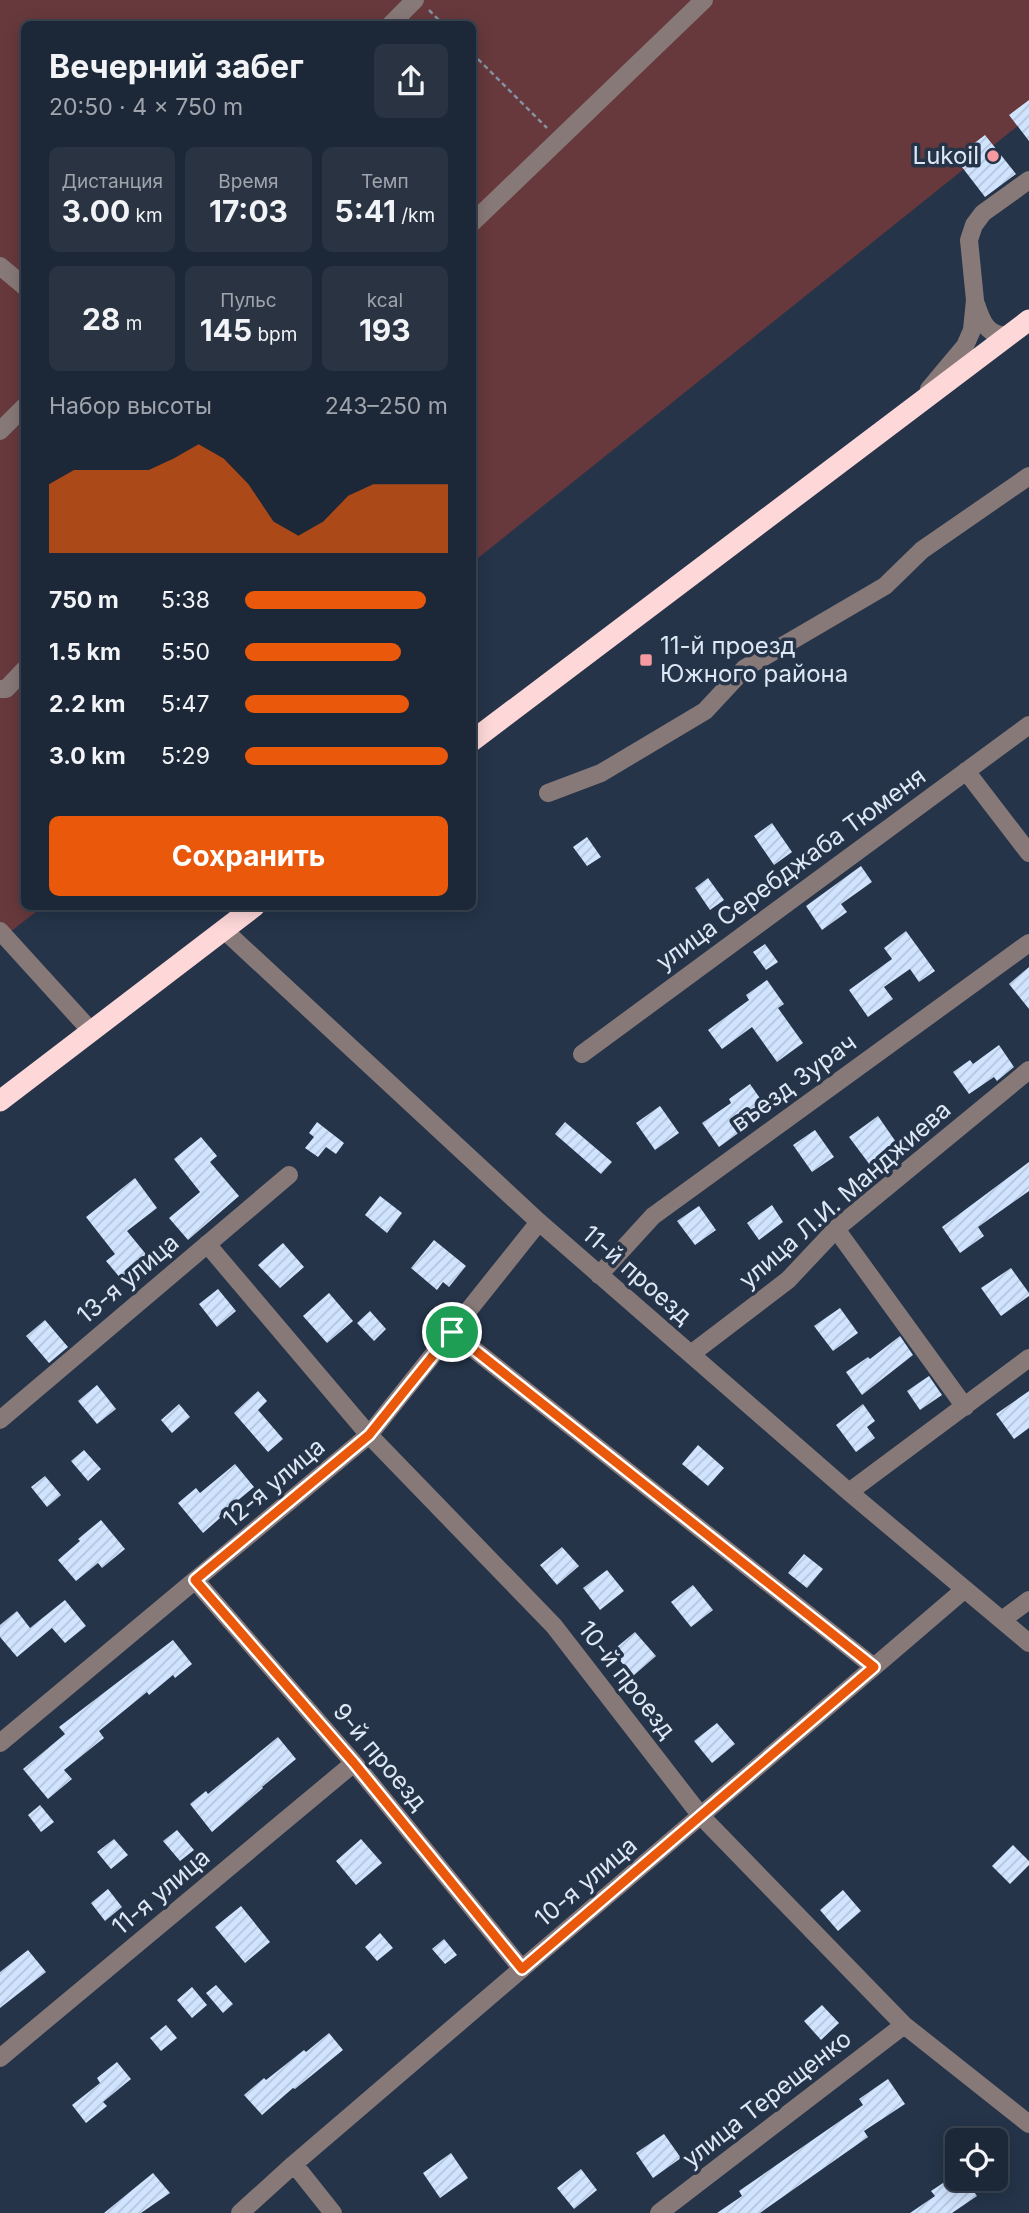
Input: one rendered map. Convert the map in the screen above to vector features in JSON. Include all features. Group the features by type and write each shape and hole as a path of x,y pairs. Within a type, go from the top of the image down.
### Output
{"highway":[{"path":"476,738 1029,320"},
{"path":"0,1101 250,910"}],"street":[{"path":"476,219 704,0"},
{"path":"396,21 421,4"},
{"path":"907,414 965,346 972,330 975,300 969,240 974,225 983,213 1029,180"},
{"path":"0,266 21,284"},
{"path":"975,300 981,319 988,328 997,336 1009,336"},
{"path":"0,431 21,410"},
{"path":"548,793 601,773 705,711 745,668 885,586 922,550 1029,476"},
{"path":"0,689 6,689 21,673"},
{"name":"улица Серебджаба Тюменя","path":"582,1054 1029,724"},
{"path":"966,771 1029,853"},
{"name":"11-й проезд","path":"224,930 539,1222 849,1492 1029,1643"},
{"path":"0,931 91,1031"},
{"name":"въезд Зурач","path":"599,1275 653,1216 1029,943"},
{"name":"улица Л.И. Манджиева","path":"691,1354 788,1280 836,1229 1029,1070"},
{"name":"13-я улица","path":"0,1420 289,1175"},
{"name":"12-я улица","path":"0,1743 369,1435 539,1222"},
{"path":"836,1229 965,1406"},
{"name":"10-й проезд","path":"207,1244 369,1435 554,1626 701,1816 904,2025 1029,2124"},
{"path":"452,1332 874,1667"},
{"path":"849,1492 1029,1358"},
{"name":"9-й проезд","path":"195,1580 354,1763 522,1969"},
{"name":"10-я улица","path":"240,2213 965,1589"},
{"path":"1002,1620 1029,1600"},
{"name":"11-я улица","path":"0,2058 354,1763"},
{"name":"улица Терещенко","path":"659,2213 904,2025"},
{"path":"294,2164 333,2213"}],"path":[{"path":"421,4 440,21"},
{"path":"476,58 558,139"}],"shaded area":[{"path":"0,0 1029,0 1029,117 476,560 476,21 21,21 21,910 38,910 0,940"}],"building":[{"path":"1029,100 1029,141 1009,115"},
{"path":"985,135 1016,174 985,197 955,158"},
{"path":"772,823 792,852 774,865 754,836"},
{"path":"587,837 601,857 587,866 573,847"},
{"path":"861,866 872,882 841,904 847,912 822,930 806,906"},
{"path":"708,878 724,900 710,910 695,888"},
{"path":"906,931 935,971 919,982 910,969 884,987 893,999 868,1017 849,990 892,959 884,948"},
{"path":"765,944 778,962 766,970 753,952"},
{"path":"1029,967 1029,1009 1009,984"},
{"path":"767,980 784,1004 778,1008 803,1043 777,1062 752,1027 722,1049 708,1030 749,1000 746,995"},
{"path":"999,1045 1014,1067 997,1081 994,1077 969,1094 953,1072 970,1060 973,1064"},
{"path":"750,1084 769,1111 719,1147 702,1123 731,1103 729,1099"},
{"path":"660,1106 679,1133 655,1150 636,1123"},
{"path":"878,1116 898,1145 870,1165 849,1137"},
{"path":"317,1122 344,1143 336,1154 326,1147 318,1157 305,1148 314,1137 309,1133"},
{"path":"565,1122 612,1162 601,1174 555,1134"},
{"path":"815,1130 834,1157 812,1172 793,1145"},
{"path":"201,1137 217,1156 210,1162 239,1196 188,1240 169,1218 200,1192 174,1159"},
{"path":"1029,1162 1029,1191 978,1227 984,1236 960,1253 942,1227"},
{"path":"135,1178 157,1208 127,1231 154,1264 127,1286 106,1261 115,1254 86,1217"},
{"path":"380,1196 402,1213 387,1233 365,1215"},
{"path":"772,1205 783,1222 759,1240 747,1223"},
{"path":"699,1206 716,1230 695,1245 677,1221"},
{"path":"434,1240 466,1266 449,1287 443,1282 437,1290 411,1268"},
{"path":"283,1243 304,1267 280,1288 258,1265"},
{"path":"1011,1268 1029,1296 1001,1316 981,1288"},
{"path":"218,1289 236,1311 217,1327 199,1304"},
{"path":"329,1293 353,1321 327,1343 303,1316"},
{"path":"840,1308 858,1333 833,1351 814,1326"},
{"path":"370,1311 386,1329 374,1341 357,1323"},
{"path":"45,1320 68,1347 49,1363 26,1336"},
{"path":"900,1336 913,1355 862,1395 846,1372 868,1357 870,1359"},
{"path":"929,1376 942,1395 920,1410 907,1391"},
{"path":"97,1385 116,1409 97,1424 78,1401"},
{"path":"258,1391 267,1401 258,1410 283,1439 268,1452 234,1413"},
{"path":"1029,1391 1029,1428 1014,1439 996,1414"},
{"path":"179,1404 190,1417 172,1433 161,1420"},
{"path":"863,1404 875,1421 867,1427 875,1438 856,1452 836,1425"},
{"path":"698,1445 724,1468 708,1486 682,1464"},
{"path":"84,1450 101,1469 88,1481 71,1461"},
{"path":"235,1464 254,1487 203,1533 178,1503 196,1488 200,1493"},
{"path":"45,1476 61,1495 47,1507 31,1487"},
{"path":"101,1520 125,1549 102,1568 98,1563 76,1581 58,1560"},
{"path":"562,1547 579,1566 557,1585 540,1565"},
{"path":"804,1554 823,1569 807,1588 788,1573"},
{"path":"607,1570 624,1591 600,1610 583,1588"},
{"path":"693,1585 713,1610 691,1627 671,1602"},
{"path":"65,1600 86,1626 65,1643 52,1628 17,1657 0,1637 0,1625 17,1611 30,1628"},
{"path":"635,1632 656,1656 633,1676 612,1651"},
{"path":"173,1640 192,1664 175,1678 173,1675 149,1695 147,1692 99,1731 104,1738 64,1770 72,1779 48,1799 23,1769 65,1734 59,1727"},
{"path":"717,1723 735,1744 712,1763 694,1741"},
{"path":"278,1737 296,1759 212,1832 190,1804 206,1791 208,1794"},
{"path":"40,1805 54,1822 41,1832 28,1815"},
{"path":"177,1830 194,1850 180,1861 163,1841"},
{"path":"114,1839 128,1855 111,1869 97,1852"},
{"path":"361,1839 382,1863 356,1885 336,1861"},
{"path":"1013,1845 1029,1861 1029,1865 1010,1884 992,1866"},
{"path":"108,1889 122,1907 105,1921 91,1903"},
{"path":"843,1890 861,1911 838,1931 820,1910"},
{"path":"241,1906 270,1942 245,1963 215,1927"},
{"path":"380,1933 393,1948 377,1961 365,1947"},
{"path":"444,1939 457,1955 445,1964 432,1949"},
{"path":"28,1950 46,1972 0,2008 0,1972"},
{"path":"216,1985 233,2004 223,2013 206,1993"},
{"path":"192,1987 207,2005 192,2018 177,2000"},
{"path":"822,2005 839,2023 821,2040 804,2021"},
{"path":"166,2025 177,2038 161,2051 150,2038"},
{"path":"329,2033 343,2050 262,2115 244,2095"},
{"path":"117,2062 131,2079 103,2102 107,2106 86,2123 72,2105 100,2083 97,2078"},
{"path":"888,2079 905,2104 864,2131 868,2137 760,2213 717,2213 742,2196 739,2191 863,2105 859,2099"},
{"path":"664,2134 681,2158 653,2178 636,2153"},
{"path":"451,2153 468,2178 440,2198 423,2173"},
{"path":"581,2169 597,2190 574,2209 557,2188"},
{"path":"153,2173 170,2193 141,2213 104,2213"},
{"path":"945,2182 945,2191 973,2191 977,2196 952,2213 910,2213 935,2196 931,2191"}],"place":[{"name":"Lukoil","path":"993,156"},
{"name":"11-й проезд Южного района","path":"646,660"}],"route":[{"path":"452,1332 874,1667 522,1969 354,1763 195,1580 369,1435 452,1332"}]}
